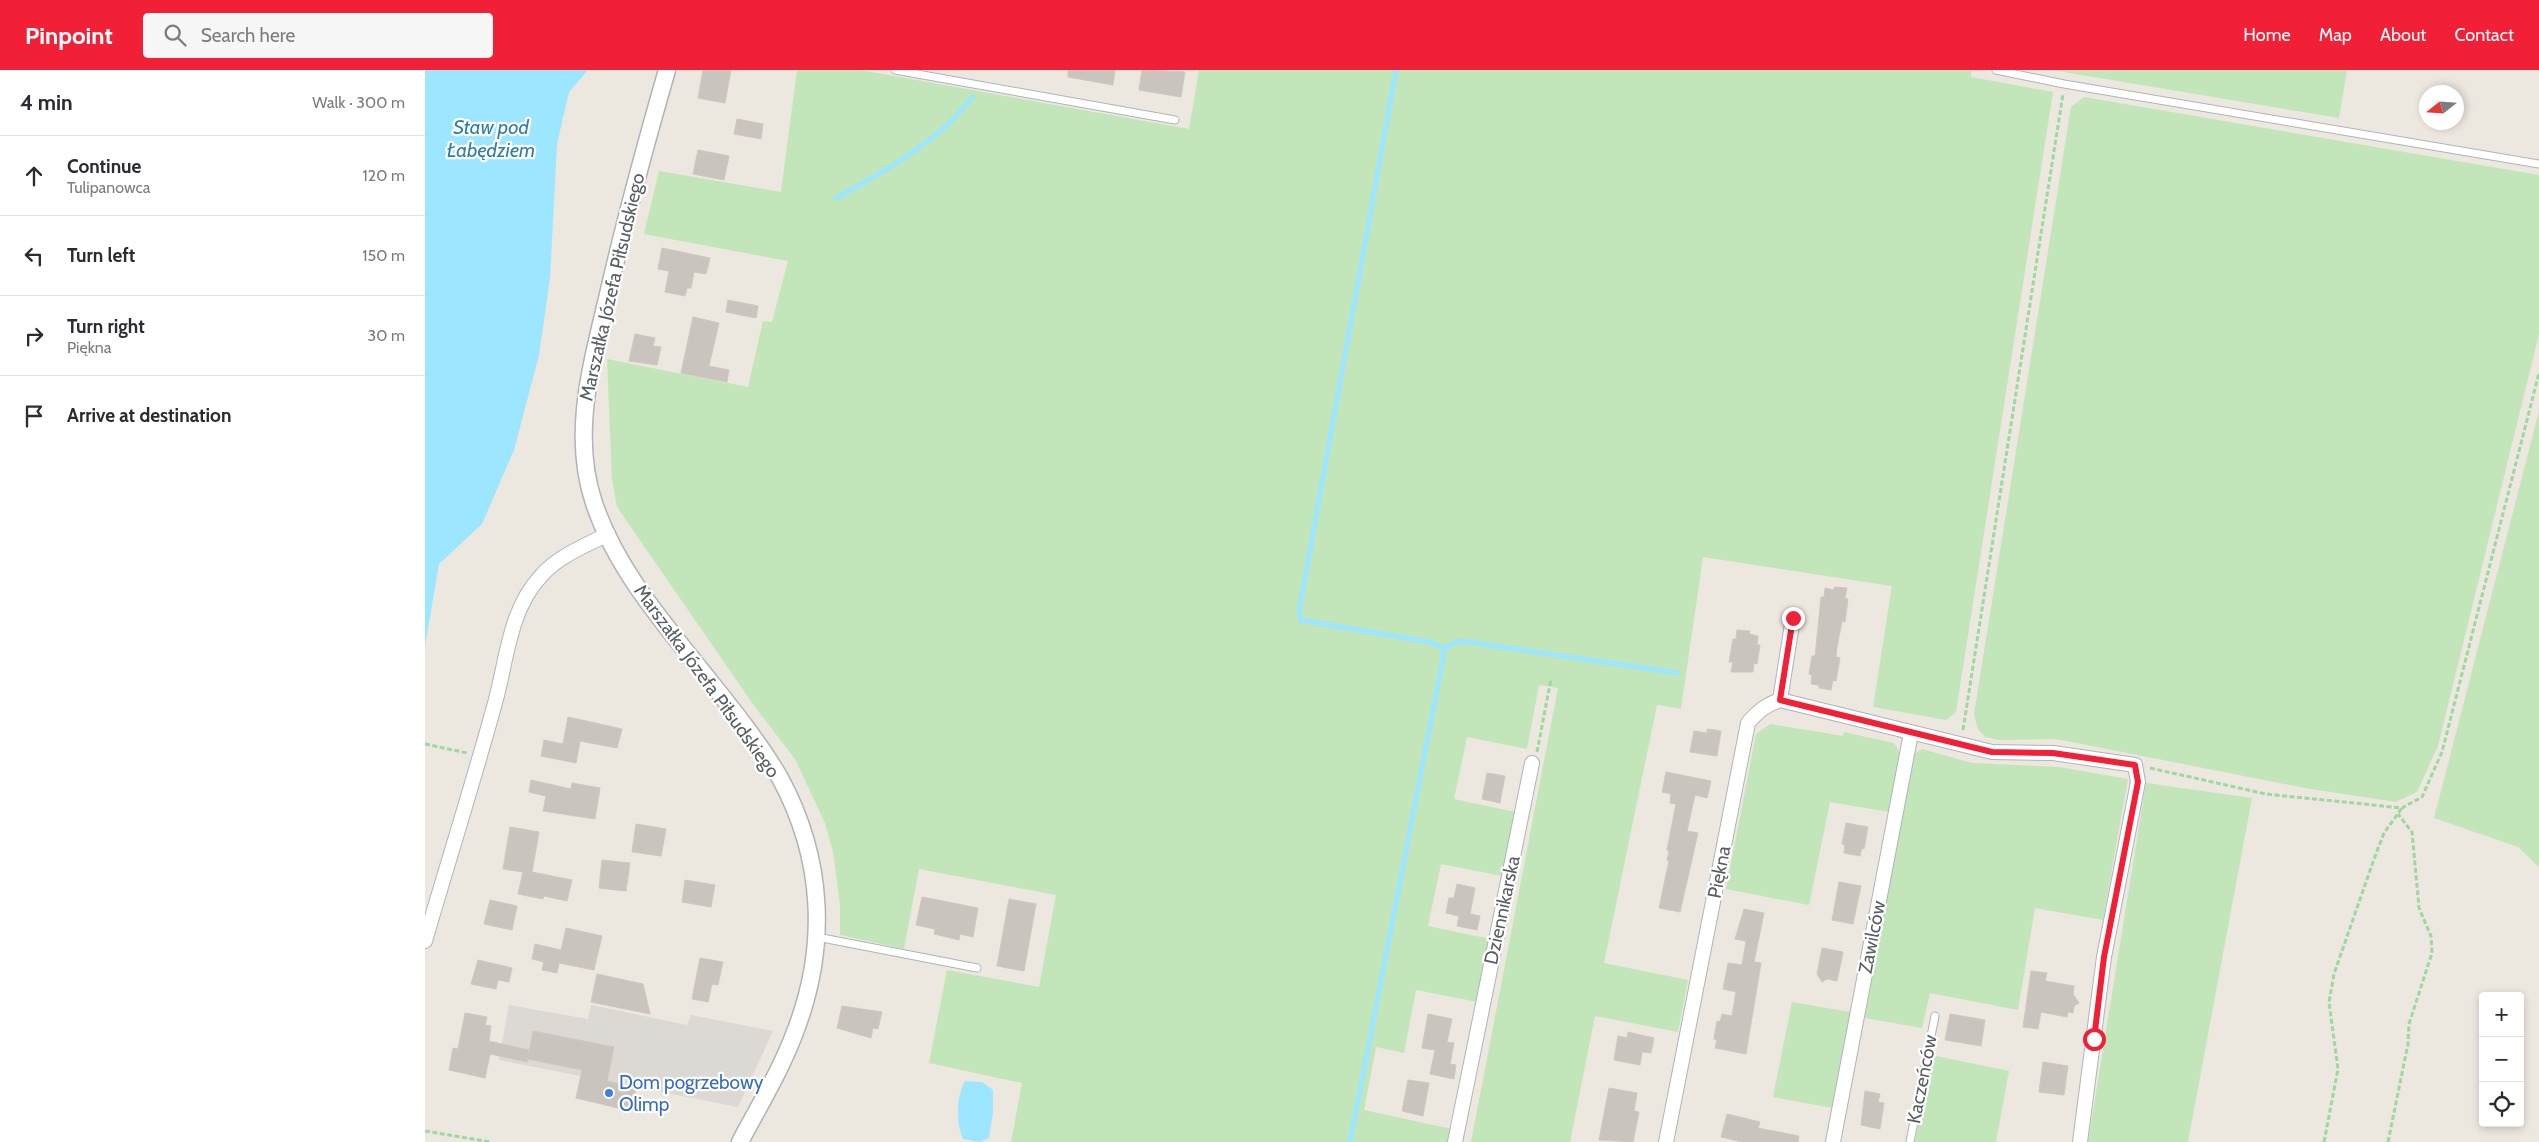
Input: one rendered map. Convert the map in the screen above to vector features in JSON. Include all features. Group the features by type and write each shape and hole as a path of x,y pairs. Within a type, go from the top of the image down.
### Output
{"street":[{"name":"Marszałka Józefa Piłsudskiego","path":"667,70 629,202 585,392 583,415 588,475 594,502 608,534 633,583 731,707 780,778 801,825 815,872 819,909 807,991 795,1032 740,1142"},
{"path":"425,941 480,756 515,621 526,596 541,576 566,556 608,534"},
{"path":"1793,618 1780,700 1992,752 2053,753 2135,765 2138,782 2104,957 2080,1142"},
{"name":"Piękna","path":"1666,1142 1749,723 1757,712 1768,704 1780,700"},
{"name":"Zawilców","path":"1833,1142 1911,733"},
{"name":"Dziennikarska","path":"1455,1142 1532,763"}],"lane":[{"path":"895,70 1175,120"},
{"path":"1996,70 2064,84 2539,164"},
{"path":"816,937 977,968"},
{"name":"Kaczeńców","path":"1910,1142 1935,1016"}],"path":[{"path":"1961,743 2064,84"},
{"path":"2324,1142 2338,1069 2329,1002 2334,974 2373,859 2385,833 2402,808 2422,797 2442,752 2539,373"},
{"path":"1532,763 1539,746 1551,679"},
{"path":"425,744 480,756"},
{"path":"2135,765 2265,794 2402,808"},
{"path":"2388,1142 2408,1044 2409,1024 2432,953 2431,936 2419,908 2412,832 2398,814"},
{"path":"425,1131 491,1142"}],"shaded area":[{"path":"509,1005 588,1019 591,1005 687,1025 691,1015 773,1031 738,1107 499,1060"}],"green space":[{"path":"797,70 861,70 1189,129 1199,70 1972,70 1971,77 2053,92 1956,712 1946,720 1873,707 1892,586 1703,557 1681,709 1657,705 1604,963 1688,980 1678,1032 1595,1016 1570,1142 1471,1142 1558,688 1539,685 1527,749 1467,737 1454,799 1515,812 1502,876 1441,864 1428,926 1490,939 1478,1002 1416,990 1404,1053 1376,1047 1364,1110 1452,1129 1449,1142 1011,1142 1022,1083 929,1063 947,970 1039,987 1056,895 919,869 904,949 840,935 840,905 833,852 825,823 795,759 755,707 617,507 612,479 607,359 748,387 763,321 772,322 788,261 644,234 659,171 781,192"},
{"path":"2052,70 2347,70 2339,118"},
{"path":"2084,97 2539,175 2539,334 2438,746 2417,792 2396,802 2305,788 2056,739 1999,740 1985,737 1978,729 1974,714 2071,107"},
{"path":"2539,411 2539,867 2518,847 2434,818"},
{"path":"1770,724 1843,736 1844,732 1894,743 1900,753 1889,812 1830,802 1809,905 1726,889 1756,734"},
{"path":"1922,749 1972,763 2059,767 2128,779 2103,920 2035,908 2018,1010 1930,993 1922,1028 1865,1018 1913,755"},
{"path":"2146,783 2252,798 2188,1142 2088,1142"},
{"path":"1792,1002 1850,1012 1832,1108 1773,1097"},
{"path":"1931,1055 2009,1071 1996,1142 1915,1142"}],"water":[{"name":"Staw pod Łabędziem","path":"425,70 588,70 569,92 557,144 550,278 539,355 514,450 482,524 439,564 425,646"},
{"path":"965,1081 982,1082 993,1090 993,1113 989,1138 980,1142 963,1139 959,1125 959,1102"}],"building":[{"path":"703,70 731,70 725,103 698,98"},
{"path":"1068,70 1115,70 1113,85 1068,77"},
{"path":"1142,70 1185,72 1181,97 1139,90"},
{"path":"737,119 763,124 761,139 734,134"},
{"path":"698,150 729,156 724,180 693,174"},
{"path":"662,248 710,258 706,274 694,272 691,288 687,288 685,296 665,292 669,271 658,269"},
{"path":"728,300 758,306 756,318 726,312"},
{"path":"693,317 719,323 709,366 729,370 727,382 681,373"},
{"path":"635,334 655,338 653,346 661,347 657,365 629,361"},
{"path":"1834,587 1847,588 1845,598 1848,599 1845,622 1842,621 1837,647 1836,657 1840,658 1836,681 1833,680 1831,690 1819,688 1819,685 1811,684 1812,675 1809,674 1812,656 1815,656 1821,597 1824,597 1825,588 1834,590"},
{"path":"1737,630 1750,631 1749,634 1758,636 1757,645 1760,645 1757,664 1754,663 1753,672 1731,672 1733,662 1729,662 1733,639 1736,639"},
{"path":"568,717 622,729 617,748 580,741 576,763 541,756 544,740 563,744"},
{"path":"1707,729 1721,731 1717,756 1690,752 1694,731 1707,733"},
{"path":"1666,772 1711,781 1707,798 1695,795 1687,831 1698,833 1680,912 1659,908 1669,861 1667,860 1669,851 1667,850 1676,804 1670,803 1671,794 1662,792"},
{"path":"1487,773 1505,776 1500,803 1482,799"},
{"path":"531,780 571,789 572,783 600,788 595,819 543,811 546,796 529,792"},
{"path":"1846,823 1868,827 1864,849 1862,848 1860,856 1844,853 1845,845 1842,844"},
{"path":"636,824 666,829 661,856 632,852"},
{"path":"510,827 539,832 532,872 572,880 567,901 544,896 543,899 518,894 523,872 503,869"},
{"path":"602,860 630,863 626,891 599,888"},
{"path":"685,880 715,885 711,907 682,902"},
{"path":"1839,882 1861,886 1853,924 1832,920"},
{"path":"1457,884 1475,888 1470,914 1480,916 1477,930 1457,926 1459,916 1446,913 1449,898 1454,898"},
{"path":"922,897 978,908 973,937 960,934 959,940 934,934 935,929 916,925"},
{"path":"1009,899 1036,904 1024,971 997,966"},
{"path":"490,900 517,906 512,930 484,924"},
{"path":"1744,909 1764,913 1754,962 1761,963 1746,1054 1715,1048 1717,1040 1714,1039 1717,1021 1720,1022 1722,1014 1732,1016 1736,992 1723,989 1728,963 1742,965 1746,941 1735,939"},
{"path":"566,928 602,936 594,970 559,963 557,973 542,970 544,962 532,959 535,944 561,950"},
{"path":"1822,948 1843,952 1837,981 1827,979 1822,982 1817,974"},
{"path":"700,958 723,962 718,985 712,984 708,1002 692,999"},
{"path":"478,960 512,968 509,982 498,980 496,989 471,984"},
{"path":"2031,971 2047,973 2045,981 2074,986 2073,994 2079,1003 2074,1006 2073,1013 2068,1012 2067,1017 2041,1012 2038,1029 2023,1027"},
{"path":"597,974 643,984 650,1014 591,1002"},
{"path":"842,1006 882,1012 878,1029 873,1028 871,1038 837,1028"},
{"path":"465,1013 487,1017 485,1025 491,1026 489,1041 529,1050 527,1062 490,1054 485,1078 449,1070 453,1048 458,1049"},
{"path":"1428,1014 1452,1019 1447,1042 1454,1043 1450,1064 1456,1065 1454,1079 1430,1074 1435,1050 1422,1048"},
{"path":"1950,1014 1985,1020 1981,1046 1945,1040"},
{"path":"533,1031 614,1047 607,1081 636,1088 631,1111 576,1098 582,1070 528,1059"},
{"path":"1628,1032 1654,1038 1651,1053 1642,1052 1640,1065 1614,1060 1618,1036 1627,1038"},
{"path":"2043,1062 2068,1066 2064,1095 2039,1092"},
{"path":"1408,1080 1429,1083 1423,1116 1402,1111"},
{"path":"1609,1088 1637,1093 1634,1111 1639,1112 1633,1142 1599,1140"},
{"path":"1865,1091 1880,1094 1878,1102 1884,1103 1880,1129 1861,1125"},
{"path":"1727,1114 1760,1122 1758,1128 1799,1136 1798,1142 1742,1142 1721,1137"}],"waterway":[{"path":"1350,1142 1444,653 1439,646 1430,642 1301,620 1299,611 1396,70"},
{"path":"836,198 879,174 921,146 950,122 973,97"},
{"path":"1443,649 1459,641 1678,673"}],"place":[{"name":"Dom pogrzebowy Olimp","path":"609,1093"}],"route":[{"path":"1793,618 1780,700 1992,752 2053,753 2135,765 2138,782 2104,957 2094,1039"}]}
